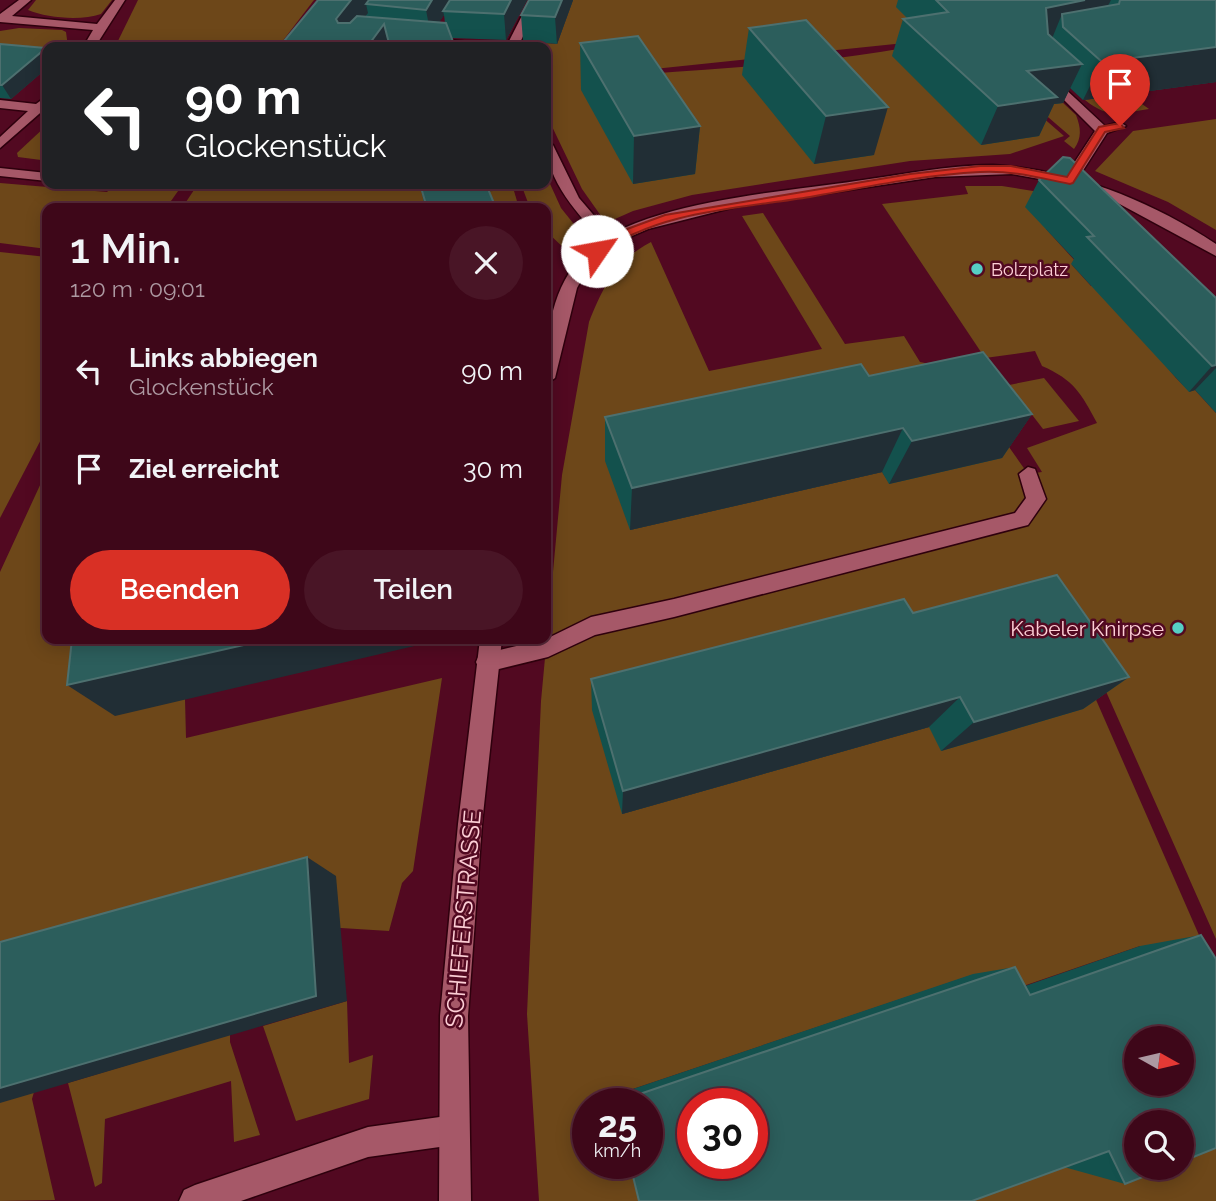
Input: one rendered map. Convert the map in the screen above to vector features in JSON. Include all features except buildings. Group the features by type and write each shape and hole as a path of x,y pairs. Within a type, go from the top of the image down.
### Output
{"street":[{"path":"1,19 26,0"},
{"path":"91,42 97,27 120,0"},
{"path":"514,42 535,0"},
{"path":"1,19 97,27"},
{"path":"411,40 440,37 466,42"},
{"path":"1037,67 1090,115 1102,130"},
{"path":"0,104 42,104"},
{"path":"0,144 42,105"},
{"path":"1070,180 1102,130 1120,126"},
{"path":"551,155 573,199 609,241"},
{"path":"551,359 572,280 585,262 609,241 665,219 694,212 910,177 990,169 1070,180 1149,210 1216,251"},
{"path":"0,172 42,176"},
{"path":"489,650 548,648 591,626 674,608 1021,519 1036,499 1028,474"},
{"name":"SCHIEFERSTRASSE","path":"454,1201 454,1016 489,650"},
{"path":"194,1201 368,1142 454,1129"}],"shaded area":[{"path":"36,0 112,0 101,14 74,18 54,17 28,10"},
{"path":"138,0 314,0 282,42 117,42"},
{"path":"573,0 1030,0 986,68 1064,136 1010,154 910,161 692,195 633,211 606,223 582,189 551,124 551,44 557,44","holes":["953,38 877,53 800,62 646,74 654,69"]},
{"path":"19,28 62,30 66,32 67,42 42,42 42,61 0,57 0,31"},
{"path":"1018,61 1076,115 1080,133 1074,149 1064,141 1070,136 1041,111"},
{"path":"1128,94 1149,109 1115,113 1101,110 1085,100"},
{"path":"1216,119 1216,230 1168,202 1095,171 1133,131"},
{"path":"42,130 41,160 18,157 17,153"},
{"path":"0,183 42,187 42,189 107,192 110,189 179,189 170,203 42,203 42,248 0,243"},
{"path":"551,186 561,208 585,238 568,252 551,236 551,203 528,203 523,189 551,189"},
{"path":"965,186 1002,186 1058,195 1046,229 1077,263 1072,265 1091,286 1098,285 1176,378 1189,391 1195,390 1216,413 1216,939 1104,687 1090,686 1216,974 1140,946 985,999 972,975 636,1088 572,1088 572,1179 635,1179 640,1201 539,1201 527,1014 541,701 546,644 551,644 551,593 562,475 589,322 606,286 629,257 651,242 709,371 822,349 742,216 763,213 845,344 904,336 920,362 954,369 1028,474 1042,472 1027,448 1097,423 1076,389 1042,366 1035,351 985,358 882,204 968,194","holes":["843,410 890,484 882,472 630,530","879,635 929,727 622,814"]},
{"path":"195,189 427,189 426,203 185,203"},
{"path":"486,189 513,189 518,203 487,203 484,192"},
{"path":"0,252 42,256 42,438 0,518"},
{"path":"1044,378 1079,421 1043,429 1009,385"},
{"path":"42,481 42,644 125,644 185,699 186,738 442,678 413,871 402,883 389,931 341,928 0,970 0,572"},
{"path":"347,1001 349,1063 373,1055 369,1099 296,1121 263,1026"},
{"path":"230,1034 230,1042 260,1135 234,1142 231,1081 105,1119 102,1183 95,1187 68,1083"},
{"path":"34,1092 32,1099 55,1200 0,1201 0,1102"},
{"path":"1216,1109 1216,1201 883,1201 1050,1138 1124,1163 1124,1180 1194,1180 1194,1117"}],"place":[{"name":"Bolzplatz","path":"977,269"},
{"name":"Kabeler Knirpse","path":"1178,628"}],"route":[{"path":"597,251 615,237 665,219 802,193 980,169 1011,170 1070,180 1102,130 1120,126"}]}
